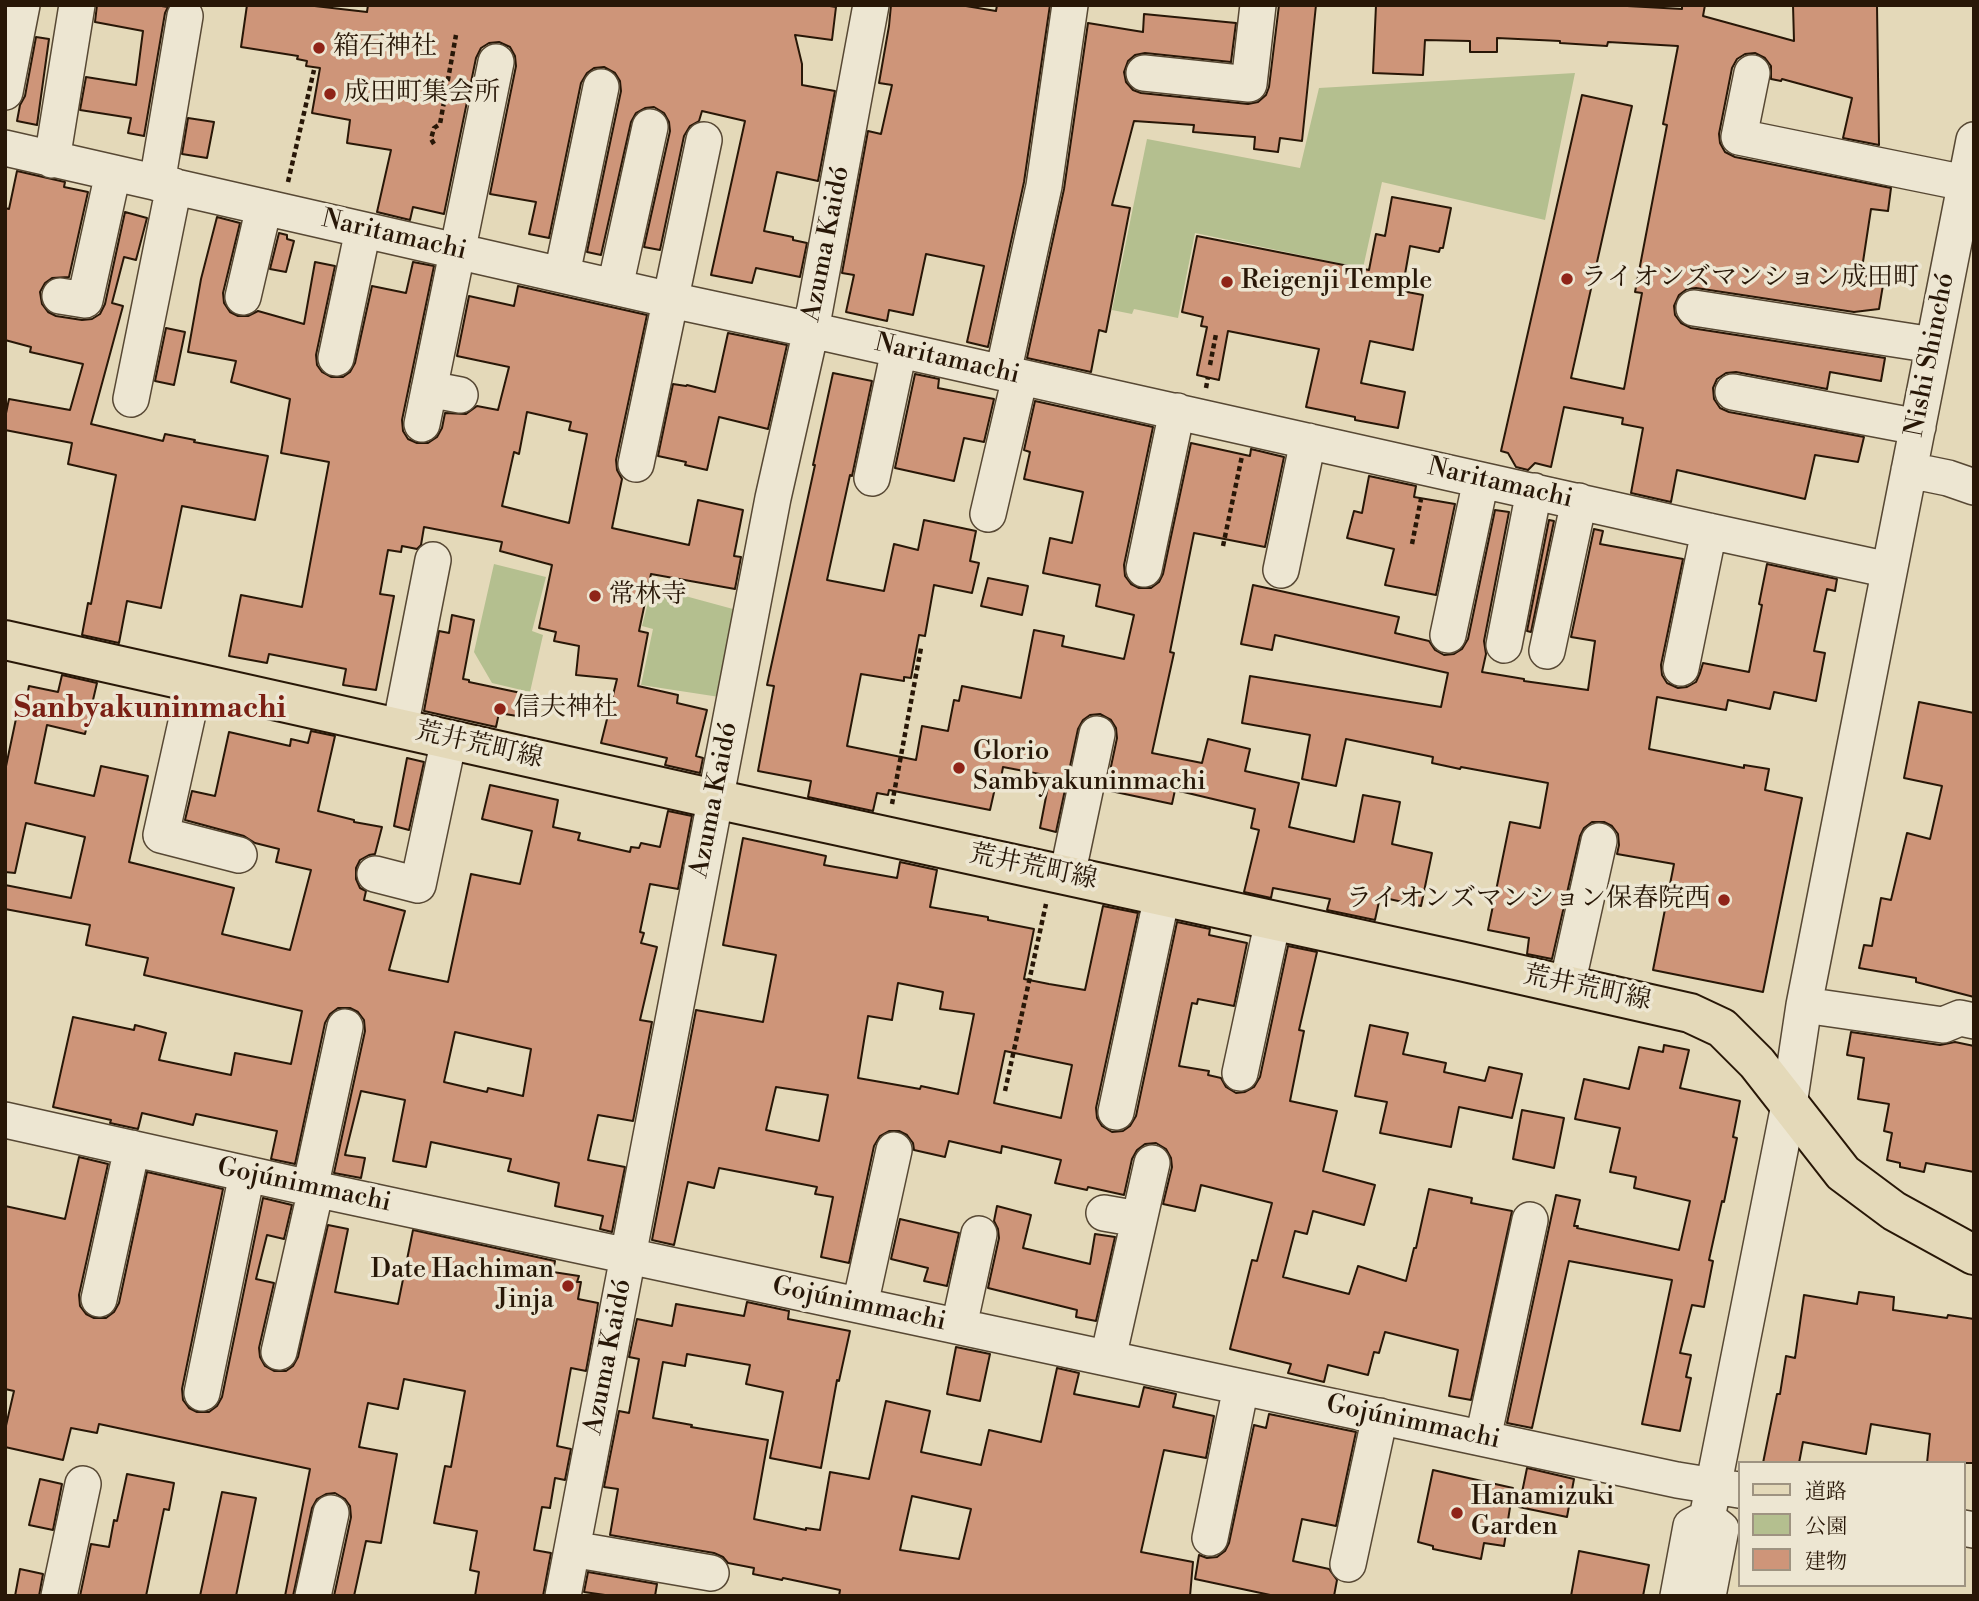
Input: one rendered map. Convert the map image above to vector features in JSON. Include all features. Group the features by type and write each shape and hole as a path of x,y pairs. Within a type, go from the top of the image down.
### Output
{"main road":[{"name":"荒井荒町線","path":"5,640 1690,1013 1723,1028 1757,1063 1843,1173 1894,1211 1974,1255"}],"street":[{"path":"5,92 22,5"},
{"path":"51,160 77,5"},
{"name":"Azuma Kaidó","path":"563,1596 773,498 811,330 871,5"},
{"path":"988,514 1044,186 1070,5"},
{"path":"1144,74 1249,84 1258,5"},
{"path":"131,399 166,184 185,16"},
{"path":"422,424 445,392 458,251 496,62"},
{"path":"1752,73 1739,137 1966,201"},
{"path":"562,274 601,87"},
{"path":"615,287 650,127"},
{"path":"636,464 704,140"},
{"name":"Nishi Shinchó","path":"1720,1498 1804,1005 1933,345 1959,295 1974,140"},
{"name":"Naritamachi","path":"5,148 671,300 1889,570"},
{"path":"60,296 85,300 113,173"},
{"path":"243,297 273,209"},
{"path":"336,358 363,230"},
{"path":"1694,308 1933,345"},
{"path":"872,478 899,350"},
{"path":"1733,392 1918,427"},
{"path":"1144,569 1177,411"},
{"path":"1281,569 1308,441"},
{"path":"1909,470 1948,478 1974,487"},
{"path":"1448,635 1481,480"},
{"path":"1504,645 1534,491"},
{"path":"1547,651 1579,501"},
{"path":"1681,668 1709,531"},
{"path":"400,728 433,561"},
{"path":"195,682 161,835 239,855"},
{"path":"1060,874 1097,734"},
{"path":"375,874 418,885 449,738"},
{"path":"1567,985 1599,841"},
{"path":"1116,1112 1162,896"},
{"path":"1240,1073 1273,920"},
{"path":"1804,1005 1943,1025 1961,1018 1974,1021"},
{"path":"278,1352 345,1027"},
{"name":"Gojúnimmachi","path":"5,1120 313,1189 1664,1477 1720,1498"},
{"path":"99,1299 132,1148"},
{"path":"860,1306 894,1150"},
{"path":"1108,1358 1152,1163"},
{"path":"202,1393 247,1174"},
{"path":"1104,1213 1138,1219"},
{"path":"1483,1438 1530,1220"},
{"path":"959,1326 979,1234"},
{"path":"1210,1538 1241,1387"},
{"path":"1348,1564 1380,1416"},
{"path":"60,1596 83,1483"},
{"path":"1678,1596 1690,1526 1720,1498"},
{"path":"1708,1596 1721,1529 1720,1498"},
{"path":"313,1596 331,1513"},
{"path":"572,1549 711,1573"}],"path":[{"path":"434,144 431,139 434,128 440,124 456,35"},
{"path":"273,209 314,70"},
{"path":"1210,365 1216,334"},
{"path":"1223,546 1248,428"},
{"path":"1412,544 1428,468"},
{"path":"886,836 921,648"},
{"path":"1005,1091 1060,874"}],"green space":[{"path":"1575,73 1545,220 1382,182 1363,268 1195,233 1178,318 1134,309 1132,314 1112,310 1147,139 1300,168 1319,88"},
{"path":"494,564 546,577 532,631 543,635 530,692 492,683 474,652"},
{"path":"652,587 744,612 726,698 641,685 653,629 642,626"}],"building":[{"path":"97,5 168,7 144,136 128,133 131,118 80,110 86,77 136,85 143,31 95,22"},
{"path":"247,5 306,5 367,12 368,5 836,7 832,40 795,35 802,64 802,85 835,91 818,181 777,172 764,231 807,243 800,277 756,268 752,283 711,275 745,121 702,111 699,121 690,126 684,136 660,250 644,247 670,131 664,113 654,107 636,113 631,122 601,255 587,252 621,91 620,81 615,73 604,67 594,68 581,83 549,238 529,234 536,202 490,194 516,66 510,47 499,42 489,43 481,48 476,58 444,214 413,207 410,220 377,212 391,150 347,143 350,120 312,113 320,68 306,66 307,61 297,59 298,56 241,47"},
{"path":"891,5 960,5 996,11 997,5 1050,5 1024,182 988,347 967,342 984,266 926,254 913,315 889,310 887,321 846,312 854,275 842,273 868,131 881,134 892,85 879,83"},
{"path":"1279,5 1316,5 1302,141 1280,138 1278,152 1254,149 1255,137 1193,132 1194,125 1134,121 1112,205 1130,208 1106,332 1099,330 1091,372 1027,358 1064,189 1088,23 1143,32 1144,14 1236,23 1231,62 1145,53 1135,55 1128,61 1124,72 1126,82 1133,90 1141,93 1248,104 1258,102 1266,95 1269,87"},
{"path":"1376,5 1609,5 1682,9 1682,5 1705,5 1703,16 1794,41 1793,5 1877,5 1879,145 1843,138 1852,98 1782,79 1771,79 1771,66 1765,58 1755,53 1745,54 1737,59 1732,68 1719,134 1725,152 1735,157 1891,188 1888,211 1871,209 1861,275 1884,279 1879,309 1854,312 1696,288 1687,289 1679,295 1674,306 1675,315 1681,323 1691,328 1885,358 1881,381 1830,372 1827,389 1736,372 1726,373 1717,379 1713,388 1714,399 1720,408 1729,412 1864,437 1858,462 1815,455 1805,499 1677,470 1671,502 1631,493 1643,428 1622,424 1623,418 1564,407 1551,467 1535,463 1528,470 1516,467 1508,453 1501,451 1582,95 1632,106 1571,378 1624,389 1642,293 1635,292 1667,125 1663,124 1678,46 1608,42 1607,46 1497,38 1497,52 1470,52 1470,41 1425,40 1423,75 1373,73"},
{"path":"36,37 49,39 37,125 17,121 25,96"},
{"path":"188,118 214,122 207,158 182,154"},
{"path":"17,171 65,182 64,187 88,192 69,277 52,278 40,292 42,304 48,312 56,316 82,320 92,319 100,314 105,304 125,212 147,218 136,260 124,257 112,303 123,306 91,424 163,441 165,434 268,456 255,520 182,506 161,608 127,601 119,643 82,635 88,603 91,604 116,475 68,464 72,443 5,430 9,399 70,410 83,364 30,352 31,347 5,340 5,208 9,209"},
{"path":"1392,197 1451,208 1443,248 1440,248 1439,252 1410,246 1402,291 1423,295 1413,350 1370,341 1361,383 1405,392 1398,428 1306,407 1319,349 1228,331 1219,380 1197,375 1207,327 1201,326 1203,317 1182,312 1197,236 1369,270 1376,234 1385,236"},
{"path":"217,217 240,223 223,293 224,303 230,312 238,316 248,316 258,311 304,324 315,262 335,266 316,355 317,365 322,372 331,377 343,377 355,363 372,286 406,293 413,262 434,266 402,420 403,431 408,439 417,443 428,443 437,437 445,413 466,414 477,406 498,410 509,367 457,356 469,296 514,306 518,286 647,315 616,460 622,479 612,528 689,545 698,500 743,510 734,556 741,557 735,589 651,574 639,631 648,633 638,686 678,695 677,703 707,710 696,756 703,758 700,773 665,765 667,758 601,743 617,679 576,675 579,646 554,641 556,632 539,628 552,565 500,551 502,542 424,527 421,545 417,549 402,546 401,552 388,550 380,594 394,596 376,690 343,685 346,669 269,654 267,663 229,656 241,595 302,607 329,462 281,453 290,399 231,382 236,361 188,352 201,279","holes":["527,412 571,422 569,430 587,434 569,523 502,506 514,452 519,454"]},
{"path":"279,233 294,241 286,272 270,269"},
{"path":"166,328 185,332 174,385 155,381"},
{"path":"728,333 787,345 768,429 719,417 707,470 658,456 673,384 715,392"},
{"path":"833,373 872,381 827,580 884,591 894,544 918,550 924,520 976,531 970,561 979,563 972,593 934,585 925,636 919,635 911,678 904,677 904,681 861,674 847,746 916,760 922,726 948,731 954,700 959,701 962,686 1021,698 1034,630 1064,636 1062,646 1124,659 1134,615 1096,606 1100,585 1043,573 1050,538 1072,543 1083,492 1024,479 1030,452 1024,450 1035,401 1153,427 1124,565 1125,576 1131,584 1139,588 1151,588 1159,582 1163,574 1191,443 1250,456 1251,449 1284,457 1265,547 1194,533 1170,652 1174,653 1152,753 1202,763 1208,739 1250,749 1245,771 1299,783 1289,827 1354,842 1363,795 1400,802 1392,844 1432,853 1421,906 1380,897 1375,920 1327,910 1330,899 1273,888 1271,898 1244,892 1259,830 1251,828 1255,809 1175,790 1172,804 1106,790 1117,738 1116,728 1111,720 1100,714 1090,715 1078,729 1056,832 1040,828 1050,776 1003,767 999,789 995,788 990,810 889,790 888,795 877,793 873,811 808,797 811,781 758,771 774,686 767,685"},
{"path":"915,374 939,379 938,388 994,399 984,442 964,438 954,481 895,468"},
{"path":"1369,476 1416,486 1414,497 1455,504 1436,595 1385,585 1394,549 1347,538 1354,511 1362,513"},
{"path":"1495,510 1509,512 1484,641 1486,654 1482,672 1524,681 1588,690 1595,641 1571,637 1594,529 1603,531 1600,544 1683,559 1661,665 1662,675 1667,683 1678,688 1696,682 1703,663 1749,672 1767,564 1837,579 1835,591 1827,589 1814,651 1825,653 1816,701 1774,692 1770,709 1728,700 1726,710 1657,697 1649,749 1744,768 1744,765 1769,769 1765,790 1802,798 1763,992 1653,970 1674,864 1617,854 1618,834 1612,826 1604,822 1592,822 1584,828 1580,836 1552,959 1527,954 1529,938 1488,930 1510,822 1540,828 1548,783 1432,763 1433,757 1346,739 1336,786 1302,779 1310,735 1242,723 1250,676 1441,707 1448,673 1275,635 1272,650 1241,644 1253,585 1399,617 1395,633 1429,641 1435,650 1444,655 1454,654 1462,649 1468,639"},
{"path":"1549,520 1554,521 1531,632 1527,631"},
{"path":"988,578 1028,586 1022,615 981,606"},
{"path":"452,615 474,620 463,679 521,693 517,716 499,713 496,727 424,711 439,631 449,633"},
{"path":"62,675 97,683 85,734 47,725 35,783 94,796 101,766 148,776 129,862 234,888 222,934 290,950 311,870 276,862 279,849 255,843 244,836 185,820 192,791 215,796 229,732 290,746 291,739 308,743 311,731 335,736 318,811 382,827 375,854 360,860 356,868 356,879 360,888 366,891 364,900 405,911 389,970 448,982 471,874 520,884 532,831 482,819 490,785 558,800 553,827 580,833 578,840 630,852 631,847 639,848 641,843 660,847 668,811 692,816 678,889 650,884 640,932 644,933 641,943 657,947 640,1020 652,1022 633,1121 598,1115 588,1160 625,1167 612,1232 600,1229 603,1216 555,1206 559,1183 508,1171 511,1159 431,1142 426,1167 393,1161 405,1100 361,1091 345,1155 365,1158 361,1178 334,1173 365,1031 364,1020 358,1012 350,1008 338,1008 330,1014 325,1023 295,1164 271,1159 277,1131 196,1114 193,1125 142,1113 138,1129 53,1107 73,1017 134,1030 135,1025 166,1033 159,1060 231,1075 235,1053 291,1064 302,1011 144,975 148,958 86,945 90,925 5,909 5,885 71,898 85,837 26,823 15,873 5,872 5,771 21,695 27,696 29,686 58,692","holes":["455,1032 531,1049 523,1096 488,1088 487,1092 444,1082"]},
{"path":"1919,702 1974,713 1974,997 1916,982 1916,978 1859,968 1864,945 1872,946 1881,898 1891,900 1907,833 1930,839 1942,786 1904,778"},
{"path":"407,758 424,762 409,830 394,826"},
{"path":"743,838 826,856 824,865 897,878 900,862 937,870 930,907 988,917 988,920 1034,929 1024,979 1049,984 1085,990 1103,906 1138,913 1096,1108 1097,1118 1102,1126 1112,1132 1123,1131 1136,1116 1177,922 1210,929 1209,935 1247,943 1234,1006 1198,999 1197,1004 1192,1003 1179,1066 1209,1071 1208,1075 1221,1078 1226,1087 1236,1093 1254,1087 1260,1077 1288,946 1317,952 1299,1030 1304,1031 1290,1101 1337,1111 1323,1171 1375,1185 1364,1225 1313,1211 1307,1234 1295,1231 1283,1277 1349,1294 1358,1266 1406,1281 1429,1189 1472,1198 1471,1203 1512,1211 1471,1400 1449,1396 1458,1350 1385,1332 1379,1353 1374,1352 1368,1375 1328,1365 1324,1382 1288,1373 1291,1364 1230,1349 1252,1260 1257,1261 1272,1203 1201,1185 1195,1211 1163,1204 1172,1167 1171,1158 1166,1149 1156,1143 1145,1144 1137,1150 1132,1159 1124,1195 1055,1183 1061,1160 1002,1146 1001,1153 949,1141 945,1157 914,1150 907,1135 899,1131 889,1131 880,1136 874,1146 849,1263 821,1257 833,1197 815,1194 817,1187 719,1168 714,1188 688,1182 674,1245 652,1240 696,1010 763,1022 776,955 723,945","holes":["898,983 943,992 940,1009 974,1014 958,1094 858,1078 868,1016 892,1020","1005,1051 1072,1065 1061,1118 994,1103","776,1087 828,1095 819,1141 766,1130"]},
{"path":"1370,1025 1408,1033 1403,1054 1446,1063 1444,1072 1485,1081 1489,1067 1522,1074 1512,1118 1459,1107 1451,1147 1380,1133 1387,1102 1355,1096"},
{"path":"1851,1032 1940,1045 1955,1042 1974,1046 1974,1172 1926,1163 1924,1172 1900,1167 1900,1163 1887,1160 1892,1133 1884,1131 1889,1104 1858,1099 1864,1058 1847,1055"},
{"path":"1664,1045 1689,1050 1680,1088 1740,1101 1733,1137 1737,1138 1709,1260 1713,1261 1704,1307 1692,1305 1680,1353 1691,1355 1686,1377 1691,1378 1680,1431 1642,1424 1672,1280 1569,1261 1532,1428 1507,1423 1556,1195 1580,1200 1574,1226 1578,1226 1577,1228 1679,1250 1690,1201 1634,1188 1636,1177 1610,1172 1620,1128 1575,1119 1584,1079 1629,1089 1639,1047 1663,1052"},
{"path":"1522,1110 1564,1118 1554,1168 1513,1159"},
{"path":"79,1157 108,1164 79,1295 80,1306 86,1314 94,1318 106,1318 114,1312 119,1303 147,1172 223,1189 182,1389 183,1400 189,1408 197,1412 209,1412 217,1406 222,1397 263,1198 292,1205 284,1239 267,1235 256,1279 274,1283 259,1348 265,1366 274,1371 286,1371 298,1357 328,1225 348,1229 335,1292 398,1304 413,1230 555,1261 553,1272 579,1276 577,1282 581,1282 578,1299 598,1303 586,1371 571,1368 557,1446 571,1449 565,1480 555,1478 550,1508 542,1507 534,1550 551,1553 543,1596 475,1596 479,1572 470,1570 477,1531 434,1523 445,1466 451,1467 465,1391 404,1379 398,1409 368,1403 359,1447 397,1454 381,1543 366,1541 354,1596 334,1596 351,1517 350,1506 335,1493 317,1499 312,1508 293,1596 285,1596 310,1469 99,1424 97,1433 71,1428 63,1460 5,1447 5,1430 14,1391 5,1389 5,1206 65,1219"},
{"path":"997,1206 1031,1215 1023,1248 1090,1264 1095,1234 1115,1237 1096,1321 1076,1317 1077,1310 988,1288 999,1238 994,1221"},
{"path":"900,1219 959,1233 947,1286 924,1281 928,1268 891,1259"},
{"path":"1859,1292 1894,1297 1893,1310 1974,1319 1974,1463 1927,1461 1930,1434 1871,1424 1866,1454 1803,1442 1799,1461 1763,1461 1777,1394 1780,1394 1786,1356 1795,1358 1804,1295 1857,1304"},
{"path":"747,1302 789,1311 788,1319 850,1331 839,1381 837,1380 821,1468 770,1458 783,1392 746,1384 750,1365 687,1354 685,1366 663,1362 653,1418 768,1440 754,1519 806,1530 820,1530 830,1472 869,1479 886,1401 930,1411 921,1452 981,1465 989,1430 1041,1442 1057,1368 1079,1373 1074,1394 1139,1407 1144,1387 1176,1394 1173,1407 1214,1416 1206,1458 1164,1450 1141,1552 1193,1562 1190,1596 839,1596 840,1590 753,1574 754,1568 728,1563 714,1553 610,1535 618,1489 604,1487 619,1411 629,1413 639,1359 629,1357 637,1319 672,1326 676,1304 744,1316","holes":["912,1496 971,1509 959,1559 900,1550"]},
{"path":"956,1347 990,1354 980,1401 947,1394"},
{"path":"1269,1414 1356,1432 1336,1526 1302,1519 1293,1561 1329,1569 1337,1580 1334,1596 1275,1596 1195,1579 1199,1555 1217,1557 1225,1551 1229,1543 1254,1425 1266,1428"},
{"path":"1527,1468 1574,1479 1567,1517 1519,1507"},
{"name":"Hanamizuki Garden","path":"1433,1470 1513,1488 1504,1546 1484,1543 1481,1559 1433,1549 1433,1546 1418,1542"},
{"path":"127,1474 174,1483 169,1510 164,1509 146,1596 80,1596 91,1544 109,1547"},
{"path":"40,1479 62,1484 53,1530 29,1525"},
{"path":"222,1492 256,1498 236,1596 200,1596"},
{"path":"1579,1551 1649,1565 1643,1596 1571,1596"},
{"path":"20,1569 43,1574 39,1596 15,1596"},
{"path":"588,1572 657,1584 655,1596 612,1596 584,1592"}],"place":[{"name":"箱石神社","path":"319,48"},
{"name":"成田町集会所","path":"330,94"},
{"name":"ライオンズマンション成田町","path":"1567,279"},
{"name":"Reigenji Temple","path":"1227,282"},
{"name":"常林寺","path":"595,596"},
{"name":"信夫神社","path":"500,709"},
{"name":"Glorio Sambyakuninmachi","path":"959,768"},
{"name":"ライオンズマンション保春院西","path":"1724,900"},
{"name":"Date Hachiman Jinja","path":"568,1286"},
{"name":"Hanamizuki Garden","path":"1457,1513"}],"district":[{"name":"Sanbyakuninmachi","path":"150,710"}]}
